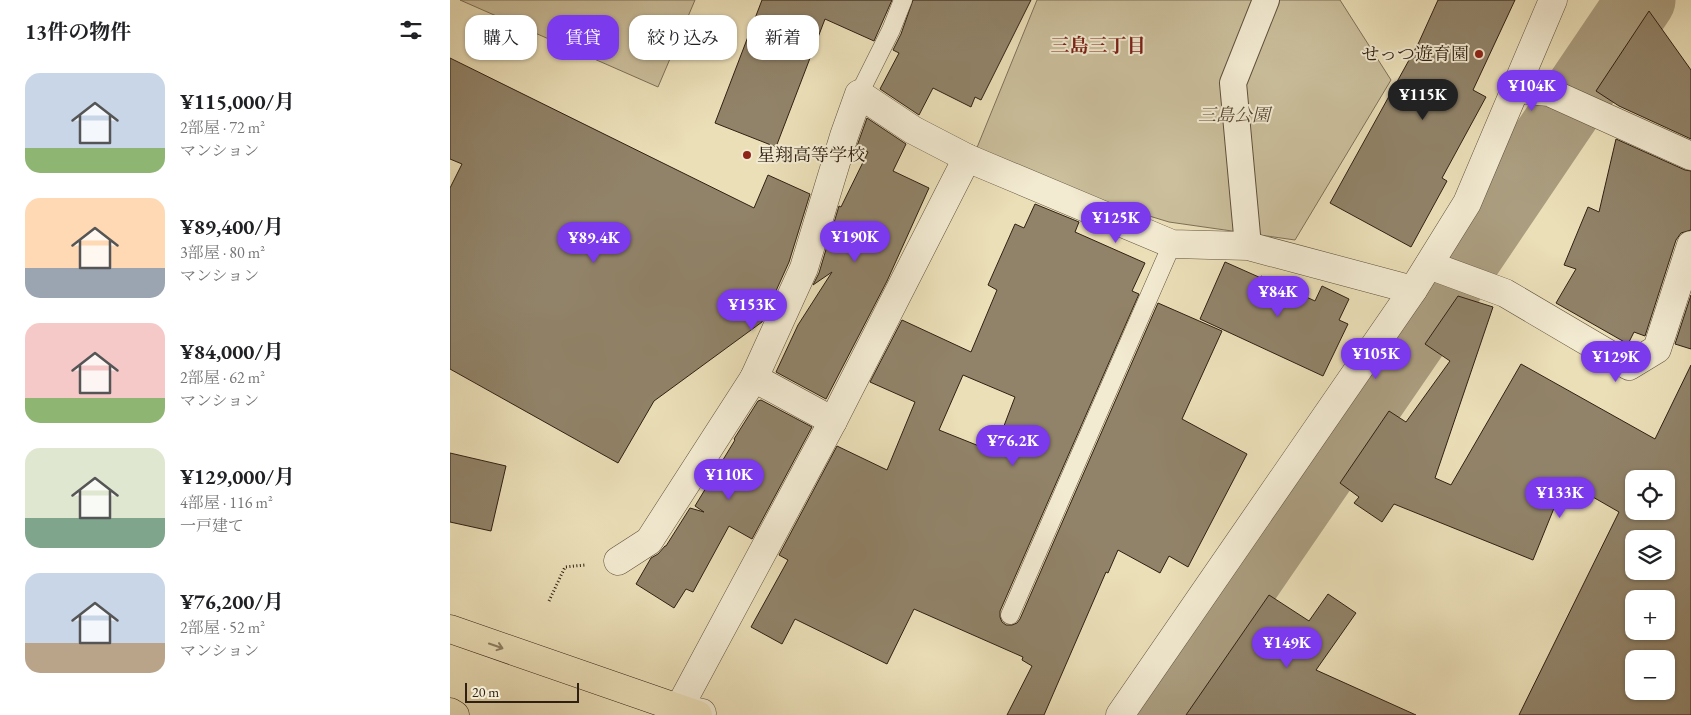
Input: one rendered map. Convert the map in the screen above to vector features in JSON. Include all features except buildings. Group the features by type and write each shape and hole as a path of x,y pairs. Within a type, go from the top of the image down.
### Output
{"main road":[{"path":"450,629 688,711"},
{"path":"450,712 456,715"}],"street":[{"path":"1248,246 1233,83 1266,0"},
{"path":"1120,715 1412,290 1445,271 1467,203 1553,0"},
{"path":"1516,89 1549,92 1691,156"},
{"path":"618,561 649,541 754,378 804,268 844,136 859,94 913,130 967,158 1172,244 1248,246 1412,290"},
{"path":"711,715 688,711 967,158"},
{"path":"1445,271 1505,293 1629,366 1657,349 1691,245"},
{"path":"754,378 833,422"}],"lane":[{"path":"859,94 903,0"},
{"path":"1010,615 1172,244"}],"path":[{"path":"549,601 565,567 618,561"}],"green space":[{"path":"460,0 695,0 689,15 629,15 629,60 669,60 658,87 597,60 619,60 619,15 547,15 547,38 537,34 537,15 494,15"},
{"name":"三島公園","path":"1037,0 1340,0 1391,80 1295,240 1169,222 1087,197 976,150"}],"waterway":[{"path":"1154,715 1414,336 1641,0"}],"place":[{"name":"せっつ遊育園","path":"1479,54"},
{"name":"星翔高等学校","path":"747,155"}],"district":[{"name":"三島三丁目","path":"1098,45"}]}
